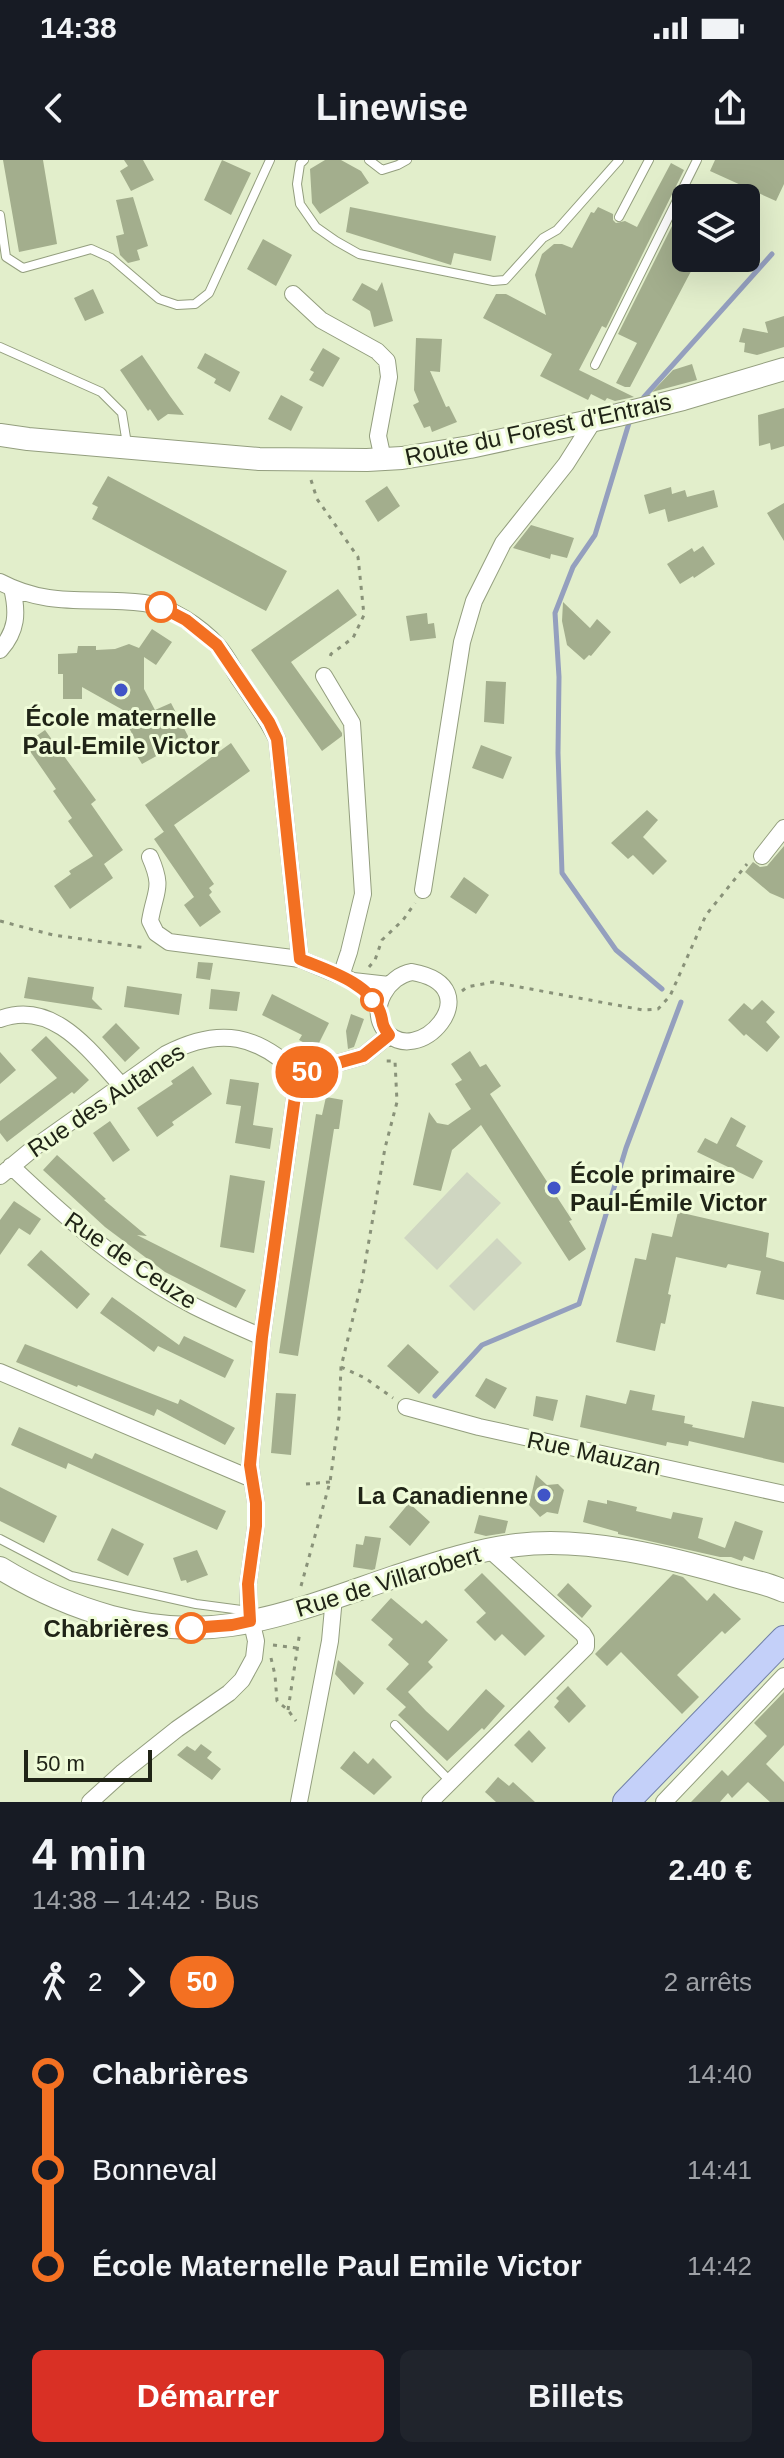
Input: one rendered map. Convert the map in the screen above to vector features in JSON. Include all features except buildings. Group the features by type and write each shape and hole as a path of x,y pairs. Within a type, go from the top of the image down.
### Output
{"main road":[{"name":"Route du Forest d'Entrais","path":"0,435 245,458 383,459 470,447 594,420 683,399 784,369"},
{"name":"Rue de Villarobert","path":"0,1568 61,1601 104,1615 145,1624 191,1628 232,1625 250,1616 334,1597 448,1560 490,1550 559,1542 602,1547 710,1569 784,1591"},
{"path":"626,1802 730,1695 781,1649"}],"street":[{"path":"293,294 321,320 377,351 387,361 389,377 378,436 383,459"},
{"path":"423,890 462,642 474,601 503,543 566,464 594,420"},
{"path":"0,650 9,640 15,625 17,606 6,585"},
{"path":"6,585 29,595 54,600 146,603 161,607 186,620 217,645 269,722 277,739 300,959"},
{"path":"324,676 352,723 363,894 346,975"},
{"path":"762,856 784,828"},
{"path":"150,857 158,875 158,890 150,921 156,933 169,942 300,959 346,975 389,985"},
{"path":"403,974 430,976 445,990 448,999 449,1011 423,1038 407,1042 389,1035 381,1024 382,996 389,985 403,974"},
{"path":"346,975 380,1012"},
{"path":"0,1019 29,1014 64,1027 85,1044 121,1085"},
{"path":"90,1802 177,1729 229,1693 242,1680 254,1658 256,1641 250,1616 248,1584 256,1503 250,1465 262,1337 294,1097 306,1072 363,1056 389,1035"},
{"name":"Rue des Autanes","path":"6,1171 121,1085 184,1044 219,1037 250,1040 301,1077"},
{"name":"Rue de Ceuze","path":"6,1171 141,1273 194,1306 262,1337"},
{"path":"0,1372 252,1479"},
{"name":"Rue Mauzan","path":"406,1407 479,1427 784,1494"},
{"path":"430,1802 586,1647 583,1634 490,1550"},
{"path":"299,1802 330,1641 334,1597"},
{"path":"664,1802 784,1676"},
{"path":"730,1695 748,1714"}],"lane":[{"path":"0,215 6,257 23,268 91,249 111,258 159,299 177,305 195,304 209,293 270,160"},
{"path":"304,160 300,164 297,184 300,204 316,227 336,241 359,254 493,281 505,280 543,238 557,230 619,160"},
{"path":"369,160 382,170 407,160"},
{"path":"619,217 649,160"},
{"path":"595,365 697,160"},
{"path":"0,347 101,392 122,413 128,448"},
{"path":"0,1539 71,1576 250,1616"},
{"path":"395,1725 451,1782"}],"path":[{"path":"307,460 317,499 358,557 364,615 353,638 331,654 324,676"},
{"path":"448,999 467,987 493,982 643,1010 658,1009 670,996 706,915 752,858 762,856"},
{"path":"346,975 368,968 375,960 382,940 403,920 423,890"},
{"path":"0,921 53,935 97,942 154,948 169,942"},
{"path":"298,1595 330,1482 339,1417 341,1367 362,1281 385,1148 397,1102 395,1061"},
{"path":"341,1367 365,1378 406,1407"},
{"path":"306,1484 330,1482"},
{"path":"297,1648 267,1644 275,1675 277,1701 288,1710 300,1631"}],"green space":[{"path":"467,1172 501,1203 437,1270 404,1238"},
{"path":"497,1238 522,1263 474,1311 449,1286"}],"waterway":[{"path":"644,397 772,254"},
{"path":"629,423 595,535 573,567 555,613 562,873 616,950 662,989"},
{"path":"435,1396 482,1345 579,1304 626,1148 681,1002"}],"bus line":[{"name":"50","path":"161,607 186,620 217,645 269,722 277,739 300,959 353,981 380,1012 381,1024 389,1035 363,1056 306,1072 296,1089 262,1337 250,1465 256,1526 248,1584 250,1621 191,1628"}],"place":[{"name":"École maternelle Paul-Emile Victor","path":"121,690"},
{"name":"École primaire Paul-Émile Victor","path":"554,1188"},
{"name":"La Canadienne","path":"544,1495"},
{"name":"Chabrières","path":"191,1628"}]}
